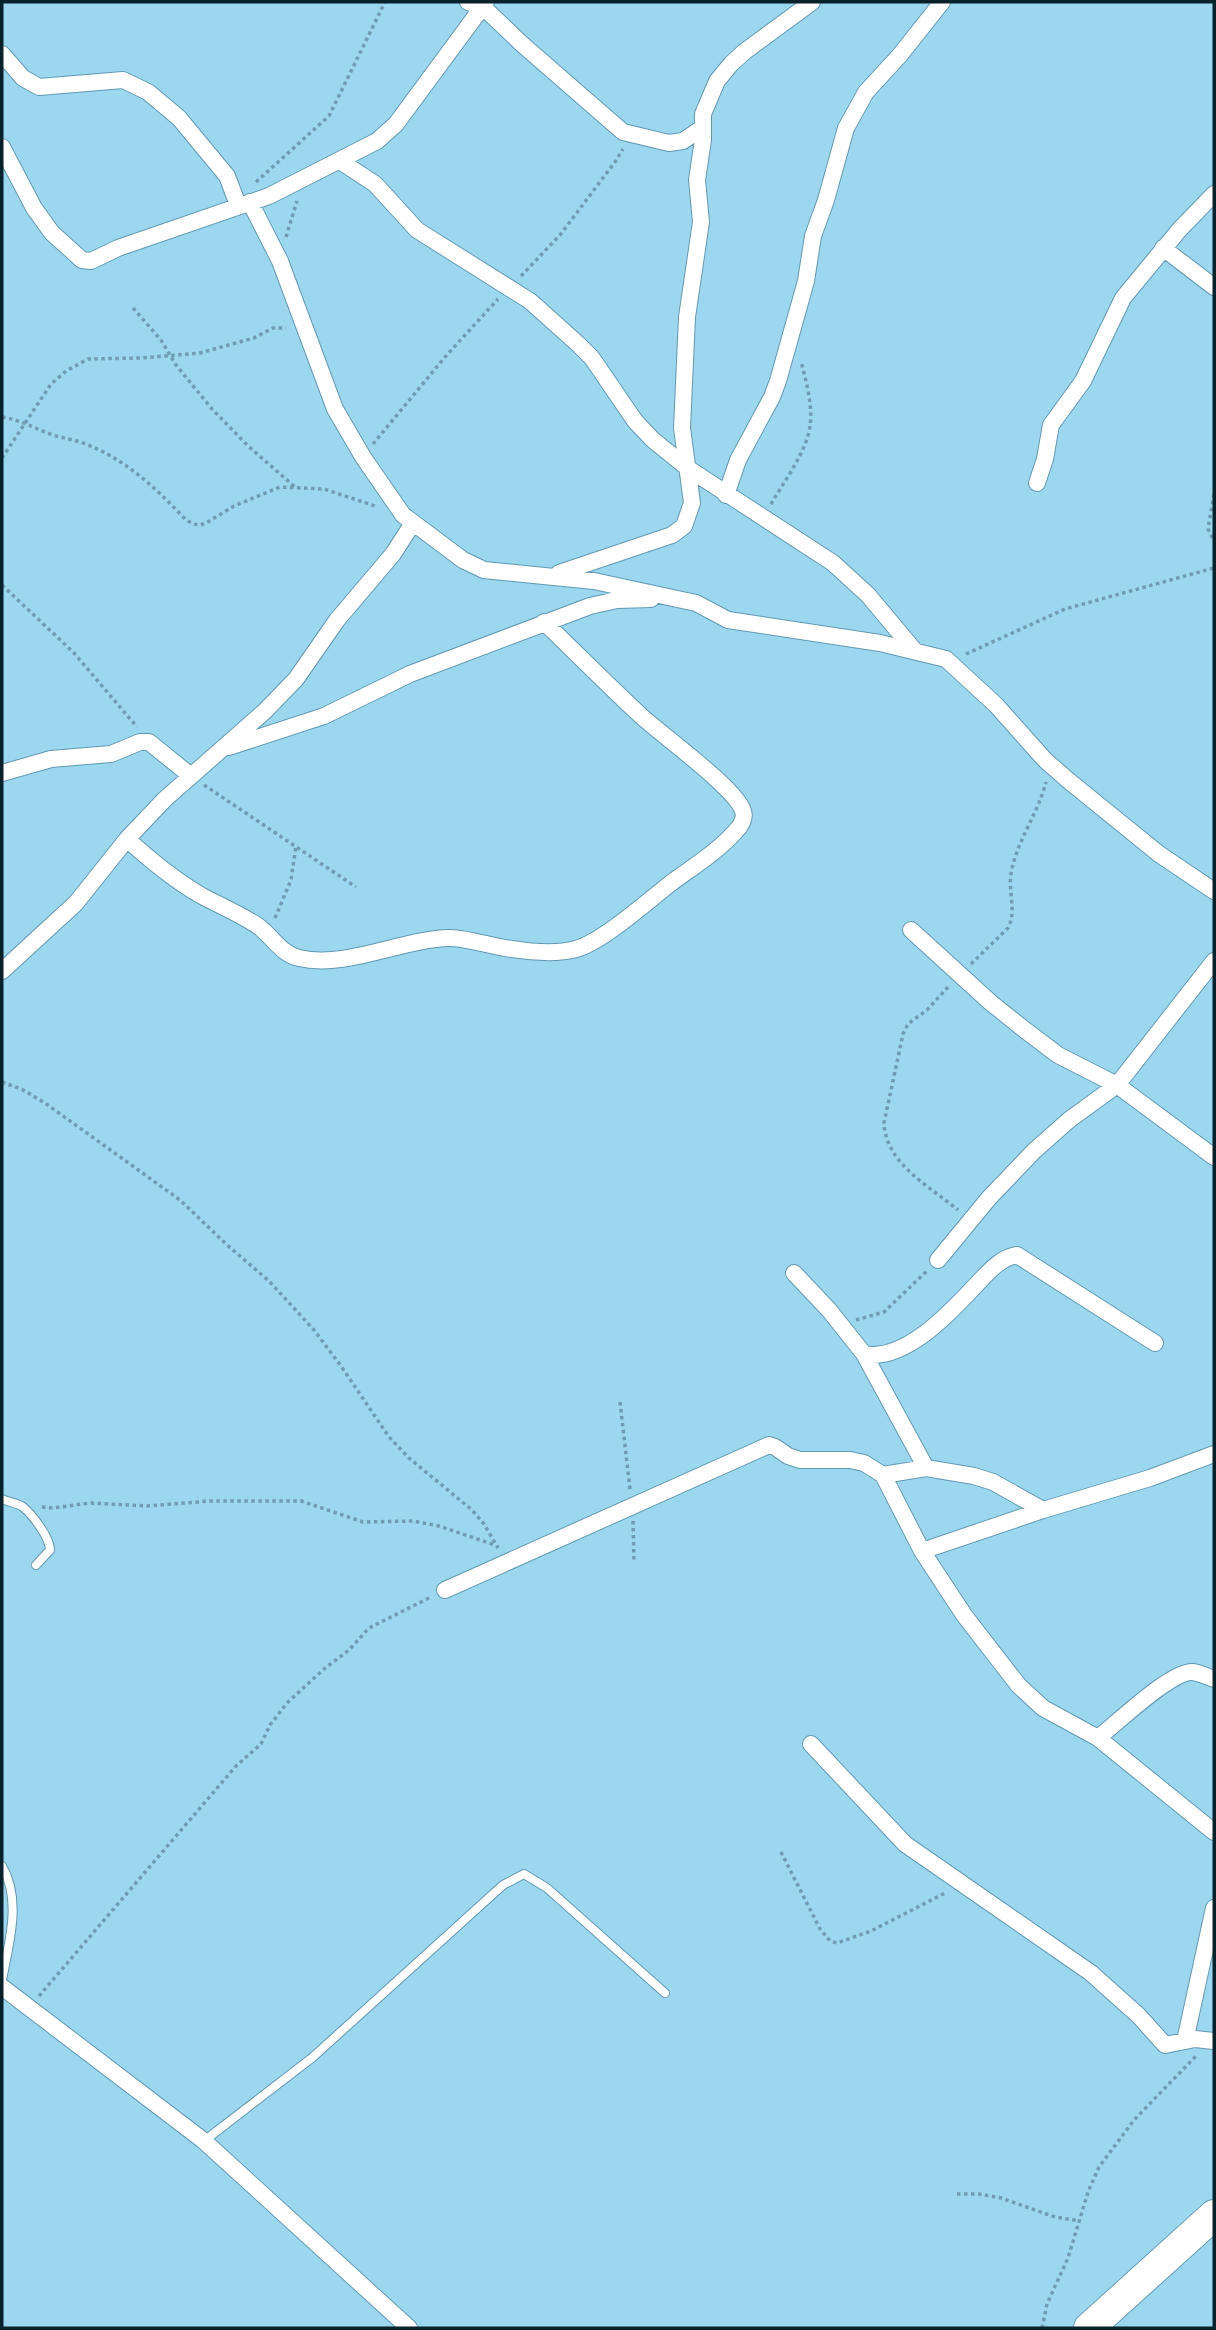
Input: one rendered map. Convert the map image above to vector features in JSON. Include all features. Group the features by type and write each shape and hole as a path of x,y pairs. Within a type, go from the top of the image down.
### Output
{"highway":[{"path":"1089,2328 1214,2215"}],"street":[{"path":"550,576 679,531 687,520 692,503 682,428 687,317 701,222 697,180 704,140 703,114 717,81 731,64 812,2"},
{"path":"726,495 738,460 772,397 806,281 813,236 852,114 866,93 942,2"},
{"path":"2,147 41,218 64,245 87,262 241,202 269,196 377,141 396,124 479,3 620,130 672,143 683,141 702,128"},
{"path":"2,54 23,78 39,87 123,80 138,86 179,118 227,176 280,261 324,385 335,410 363,457 408,519 443,546 477,568 594,580 696,603 728,620 914,650 950,661 996,705 1045,760 1159,854 1214,891"},
{"path":"340,161 375,184 417,230 530,301 579,344 642,429 660,447 726,495 833,563 868,595 914,650"},
{"path":"1037,483 1045,459 1051,425 1083,381 1124,298 1163,248 1214,194"},
{"path":"1163,248 1214,287"},
{"path":"2,971 76,903 127,838 296,679 337,620 393,554 408,519"},
{"path":"220,751 324,716 410,674 544,622 602,603 630,599 677,598"},
{"path":"127,838 163,871 201,896 239,914 271,937 286,953 303,959 354,957 406,944 448,938 534,951 576,949 587,945 721,846 738,828 744,813 740,804 704,767 671,743 639,714 544,622"},
{"path":"2,773 51,759 111,754 140,742 149,742 191,776"},
{"path":"911,930 990,1002 1058,1055 1117,1085 1214,1157"},
{"path":"938,1261 970,1220 1034,1151 1069,1120 1117,1085 1214,961"},
{"path":"864,1354 877,1357 899,1350 917,1338 998,1263 1017,1255 1155,1343"},
{"path":"794,1273 864,1354 926,1468"},
{"path":"445,1590 769,1445 788,1457 800,1460 850,1460 864,1463 883,1475 922,1551 964,1615 1019,1686 1043,1708 1098,1738 1214,1832"},
{"path":"922,1551 1043,1510 1150,1478 1214,1454"},
{"path":"883,1475 926,1468 974,1476 993,1482 1043,1510"},
{"path":"1098,1738 1164,1683 1180,1674 1194,1672 1214,1679"},
{"path":"810,1744 905,1844 1099,1979 1139,2015 1165,2045 1185,2040 1214,2040"},
{"path":"1185,2040 1214,1908"},
{"path":"2,1987 204,2141 410,2328"}],"lane":[{"path":"2,1499 22,1505 50,1542 50,1550 36,1565"},
{"path":"2,1866 9,1878 13,1925 2,1980"},
{"path":"204,2141 313,2057 503,1885 524,1874 547,1888 665,1993"}],"path":[{"path":"241,202 329,116 385,2"},
{"path":"363,457 445,356 555,241 615,162 624,148 627,133"},
{"path":"280,261 290,219 304,179"},
{"path":"133,308 161,340 186,378 229,427 297,488"},
{"path":"2,458 51,384 84,361 210,351 254,338 277,327 296,330 306,328"},
{"path":"763,518 802,449 811,424 806,384 793,332"},
{"path":"2,417 85,444 119,461 144,477 185,519 200,526 234,506 281,487 333,491 408,519"},
{"path":"1214,494 1208,528 1214,541"},
{"path":"950,661 1065,609 1214,568"},
{"path":"2,585 74,653 149,742"},
{"path":"970,1220 901,1164 888,1146 884,1123 903,1034 908,1024 927,1010 1003,934 1012,921 1010,875 1042,799 1048,773 1045,760"},
{"path":"191,776 356,887"},
{"path":"271,937 278,907 291,880 296,846"},
{"path":"2,1082 45,1103 170,1192 270,1281 314,1329 389,1437 409,1458 472,1510 484,1524 503,1563"},
{"path":"840,1324 884,1312 938,1261"},
{"path":"620,1402 632,1505 634,1561"},
{"path":"22,1505 53,1508 90,1503 147,1506 210,1501 301,1501 363,1522 413,1521 439,1526 497,1546"},
{"path":"30,2007 236,1766 262,1743 270,1725 287,1703 315,1676 349,1650 369,1628 445,1590"},
{"path":"781,1852 820,1929 830,1941 836,1943 871,1931 961,1885"},
{"path":"1042,2328 1047,2304 1063,2271 1094,2180 1116,2143 1165,2085 1198,2054"},
{"path":"957,2194 1001,2198 1055,2217 1080,2221"}]}
